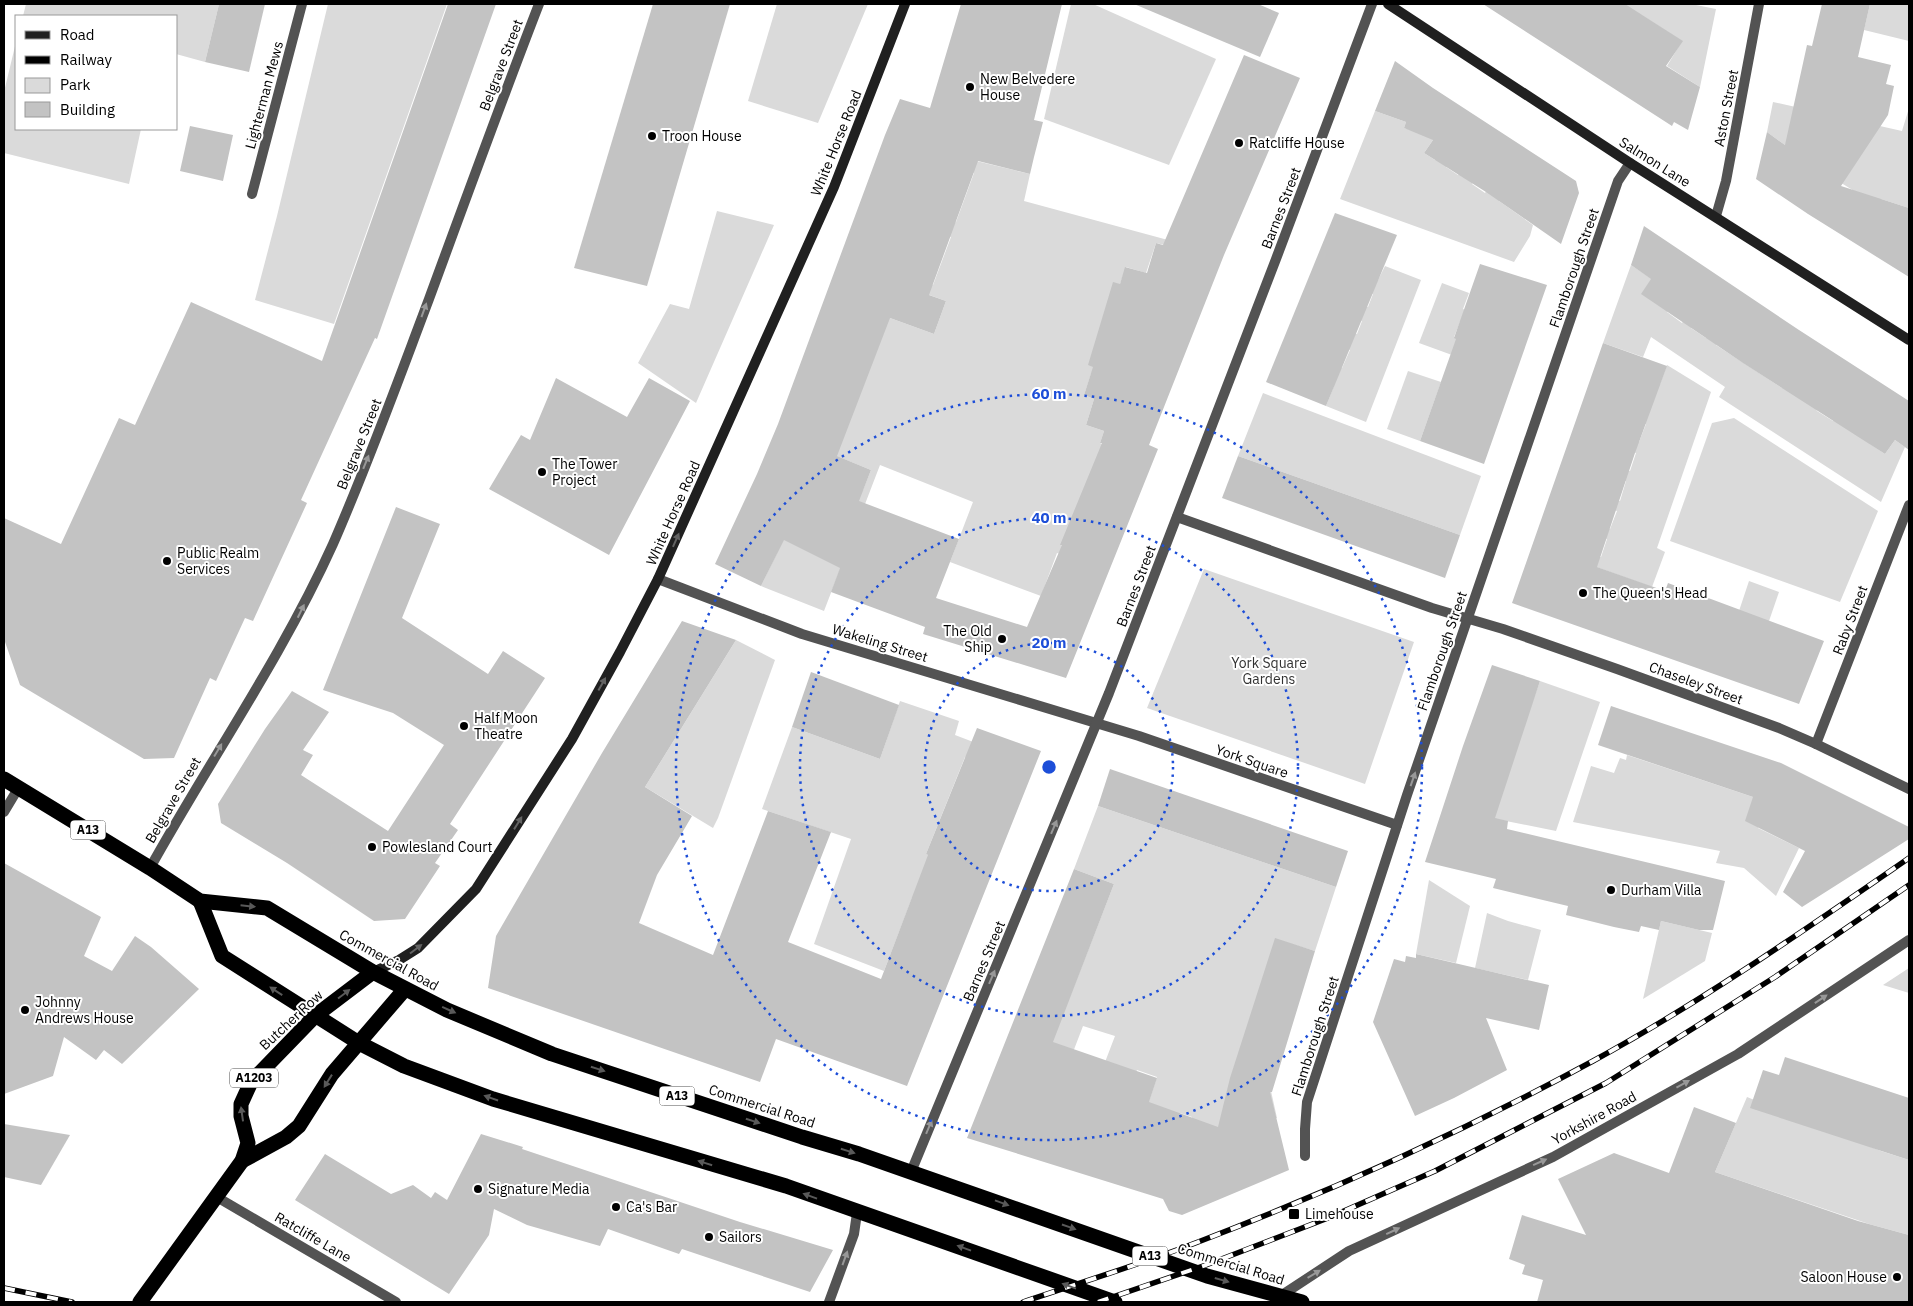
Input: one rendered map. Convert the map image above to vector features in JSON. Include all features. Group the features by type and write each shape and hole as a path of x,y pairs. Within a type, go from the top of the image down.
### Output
{"highway":[{"name":"Commercial Road","path":"4,779 150,868 200,901 267,908 373,972 405,989 448,1010 552,1054 911,1172 1207,1276 1302,1302"},
{"path":"200,901 222,956 359,1043 404,1066 494,1099 786,1186 856,1213 944,1241 1115,1302"},
{"name":"Butcher Row","path":"140,1302 242,1161 248,1143 241,1104 251,1082 315,1016 373,972"},
{"name":"Butcher Row","path":"242,1161 286,1137 299,1126 332,1074 405,989"}],"main road":[{"name":"White Horse Road","path":"373,972 399,960 418,948 476,889 572,739 658,579 834,187 905,4"},
{"name":"Salmon Lane","path":"1388,4 1630,163 1909,340"}],"street":[{"name":"Lighterman Mews","path":"252,194 302,4"},
{"name":"Belgrave Street","path":"150,868 182,809 297,620 333,544 390,404 501,100 539,4"},
{"name":"Barnes Street","path":"911,1172 1097,723 1372,4"},
{"name":"Aston Street","path":"1716,216 1726,181 1759,4"},
{"name":"Flamborough Street","path":"1305,1156 1304,1129 1307,1102 1397,825 1618,180 1630,163"},
{"name":"Raby Street","path":"1816,744 1909,505"},
{"path":"1177,518 1422,605 1468,619"},
{"name":"Wakeling Street","path":"658,579 794,631 1097,723"},
{"name":"Chaseley Street","path":"1468,619 1617,669 1762,722 1816,744 1909,789"},
{"name":"York Square","path":"1097,723 1397,825"},
{"path":"4,812 19,787"},
{"name":"Yorkshire Road","path":"1279,1297 1349,1251 1553,1157 1738,1054 1909,940"},
{"name":"Ratcliffe Lane","path":"215,1196 396,1302"},
{"path":"829,1302 854,1234 856,1213"}],"green space":[{"path":"26,4 219,4 205,62 178,55 178,15 23,15"},
{"path":"328,4 447,4 334,324 255,300"},
{"path":"777,4 868,4 818,123 748,101"},
{"path":"1071,4 1093,4 1216,59 1169,165 1044,119"},
{"path":"1607,4 1691,4 1716,9 1700,87 1667,66 1682,41 1640,14 1598,20"},
{"path":"1870,4 1909,4 1909,41 1864,30"},
{"path":"15,46 15,130 141,130 129,184 4,153 4,92"},
{"path":"1773,102 1902,131 1909,108 1909,208 1881,199 1878,206 1811,164 1767,132"},
{"path":"1375,111 1406,122 1404,128 1435,137 1424,153 1435,160 1457,151 1446,167 1458,175 1468,160 1482,169 1472,184 1485,193 1496,176 1509,185 1499,201 1533,225 1530,236 1514,262 1340,199"},
{"path":"947,154 1030,174 1024,201 1179,243 1178,248 1156,243 1146,273 1126,267 1120,284 1121,376 1119,383 1091,374 1084,395 1094,399 1086,425 1104,431 1100,443 1110,447 1061,545 1070,548 1066,556 1057,553 1041,596 950,562 973,502 880,465 824,611 761,586 777,553 776,536 863,490 871,470 817,448 879,314 934,334 946,301 910,288 933,285 951,237 933,230 956,222 974,173"},
{"path":"717,211 774,225 696,403 638,363 670,304 689,309"},
{"path":"1631,265 1677,296 1667,312 1682,323 1694,306 1702,312 1691,328 1706,338 1716,323 1726,329 1716,345 1782,388 1793,371 1817,411 1833,421 1843,404 1870,444 1885,454 1895,440 1905,447 1881,502 1719,397 1725,387 1651,337 1643,357 1603,343"},
{"path":"1385,266 1421,280 1366,422 1326,406 1334,386 1319,359 1342,368 1350,350 1326,339 1332,324 1357,334 1362,321 1337,311 1343,296 1368,307 1373,294 1347,283 1352,270 1378,280"},
{"path":"1442,283 1469,293 1463,309 1488,318 1483,330 1460,322 1454,337 1479,347 1474,363 1419,343"},
{"path":"1667,365 1711,392 1657,548 1665,552 1652,587 1577,560 1601,557 1607,539 1587,531 1590,522 1610,529 1617,511 1596,504 1600,493 1620,501 1626,481 1607,474 1611,464 1630,471 1636,453 1616,446 1639,442 1646,424 1627,417 1660,384"},
{"path":"1408,371 1441,382 1420,441 1387,429"},
{"path":"1263,393 1481,476 1460,535 1238,456"},
{"path":"1734,418 1878,511 1840,602 1670,541 1712,423"},
{"name":"York Square Gardens","path":"1204,569 1414,642 1365,784 1147,708"},
{"path":"1749,581 1779,592 1769,621 1732,632"},
{"path":"736,640 775,660 713,828 645,787"},
{"path":"1540,681 1600,702 1556,831 1491,818"},
{"path":"900,701 959,721 955,735 989,748 965,757 926,854 945,862 912,898 884,971 814,944 851,839 762,809 792,727 880,759"},
{"path":"1627,755 1753,797 1762,818 1758,828 1799,848 1776,896 1744,868 1716,863 1720,851 1573,822 1591,766 1614,773 1620,758 1626,760"},
{"path":"1098,806 1336,887 1315,951 1275,939 1271,1091 1277,1118 1236,1127 1172,1175 1192,1117 1180,1113 1173,1133 1142,1122 1157,1077 1137,1070 1121,1115 1089,1104 1115,1036 1083,1026 1057,1094 1024,1083 1071,994 1114,884 1074,869"},
{"path":"1429,880 1470,906 1456,963 1416,954"},
{"path":"1487,913 1541,930 1528,980 1475,968"},
{"path":"1661,921 1712,933 1705,961 1643,999"},
{"path":"1909,968 1909,993 1883,985"},
{"path":"1747,1097 1881,1151 1909,1160 1909,1235 1869,1224 1715,1172"}],"building":[{"path":"219,4 265,4 249,72 205,62"},
{"name":"Public Realm Services","path":"448,4 496,4 377,339 375,338 301,500 307,503 253,621 245,618 216,681 210,678 174,758 144,759 20,685 4,639 4,518 61,544 119,418 135,425 191,302 322,361"},
{"name":"Troon House","path":"653,4 730,4 647,286 574,268"},
{"path":"961,4 1062,4 1034,120 1043,122 1030,174 978,161 929,295 946,301 934,334 890,318 837,456 871,470 859,501 959,539 936,598 1027,627 1102,443 1100,443 1104,431 1086,425 1094,399 1084,395 1093,367 1088,365 1113,282 1120,284 1125,267 1147,273 1156,243 1163,245 1244,55 1300,78 1224,255 1149,445 1158,449 1066,678 923,634 925,627 831,592 840,568 784,540 761,586 715,564 778,424 900,99 930,108"},
{"path":"1134,4 1258,4 1279,13 1260,57"},
{"path":"1483,4 1625,4 1683,41 1666,66 1700,87 1688,130 1674,122 1672,126"},
{"path":"1822,4 1870,4 1858,57 1891,65 1886,84 1894,86 1888,115 1841,186 1909,208 1909,277 1756,179 1767,132 1785,145 1807,45 1812,46"},
{"path":"1395,61 1433,88 1576,181 1579,193 1561,244 1486,192 1424,153 1433,140 1404,128 1406,122 1375,111"},
{"path":"190,126 233,135 223,181 180,171"},
{"path":"1335,213 1397,235 1326,406 1266,382"},
{"path":"1644,226 1909,401 1909,450 1895,440 1885,454 1743,363 1641,294 1651,279 1631,265"},
{"path":"1480,264 1547,285 1484,464 1420,441"},
{"path":"1603,343 1667,366 1635,453 1597,567 1665,591 1668,583 1824,641 1799,704 1512,603"},
{"name":"The Tower Project","path":"556,378 627,417 649,378 690,401 609,555 489,489 521,435 530,440"},
{"path":"1238,456 1460,535 1445,578 1222,498"},
{"path":"396,507 440,524 402,618 488,674 503,651 545,678 450,824 458,830 435,863 440,866 405,919 374,921 287,863 221,823 218,804 265,729 292,691 329,712 303,750 313,755 301,775 388,831 444,745 393,713 323,690"},
{"path":"682,621 736,640 645,787 692,816 657,875 639,923 713,955 768,811 831,832 788,942 881,979 928,855 926,854 977,728 1041,751 907,1086 776,1039 760,1082 488,988 496,936 602,753"},
{"path":"1492,665 1540,681 1495,818 1508,821 1507,829 1725,881 1713,930 1699,930 1661,921 1659,930 1641,926 1639,932 1614,927 1566,915 1568,906 1493,888 1496,879 1425,862"},
{"path":"811,672 899,705 880,759 792,727"},
{"path":"1611,706 1781,763 1909,827 1909,839 1802,907 1783,892 1805,851 1745,821 1753,797 1598,745"},
{"path":"1110,769 1348,851 1336,887 1098,806"},
{"path":"4,863 101,917 84,956 112,971 135,936 151,947 199,989 122,1064 104,1050 96,1060 64,1037 53,1076 4,1094"},
{"path":"1074,869 1114,884 1053,1042 1157,1078 1149,1102 1218,1127 1230,1078 1275,938 1315,951 1272,1092 1270,1092 1289,1170 1182,1215 1169,1211 1163,1199 967,1138"},
{"path":"1416,954 1549,985 1539,1030 1486,1018 1507,1070 1415,1116 1373,1022 1394,959 1405,962 1406,956 1416,958"},
{"path":"1785,1057 1909,1098 1909,1160 1750,1108 1763,1070 1779,1075"},
{"path":"1694,1107 1736,1123 1715,1172 1858,1221 1909,1235 1909,1302 1537,1302 1543,1280 1522,1274 1525,1265 1509,1259 1522,1215 1586,1235 1558,1179 1614,1153 1669,1173"},
{"path":"4,1124 70,1135 41,1185 4,1177"},
{"path":"481,1134 740,1222 833,1250 810,1292 682,1249 679,1254 608,1229 600,1246 527,1225 494,1209 489,1235 449,1294 295,1200 325,1154 391,1194 413,1185 431,1198 435,1192 447,1200"}],"railway":[{"path":"1023,1302 1155,1258 1249,1222 1399,1158 1497,1111 1593,1061 1674,1014 1754,964 1909,858"},
{"path":"1098,1302 1206,1265 1328,1218 1435,1171 1606,1083 1775,977 1909,885"},
{"path":"4,1288 72,1302"}],"place":[{"name":"New Belvedere House","path":"970,87"},
{"name":"Troon House","path":"652,136"},
{"name":"Ratcliffe House","path":"1239,143"},
{"name":"The Tower Project","path":"542,472"},
{"name":"Public Realm Services","path":"167,561"},
{"name":"The Queen's Head","path":"1583,593"},
{"name":"The Old Ship","path":"1002,639"},
{"name":"Half Moon Theatre","path":"464,726"},
{"name":"Powlesland Court","path":"372,847"},
{"name":"Durham Villa","path":"1611,890"},
{"name":"Johnny Andrews House","path":"25,1010"},
{"name":"Signature Media","path":"478,1189"},
{"name":"Ca's Bar","path":"616,1207"},
{"name":"Limehouse","path":"1294,1214"},
{"name":"Sailors","path":"709,1237"},
{"name":"Saloon House","path":"1897,1277"}]}
